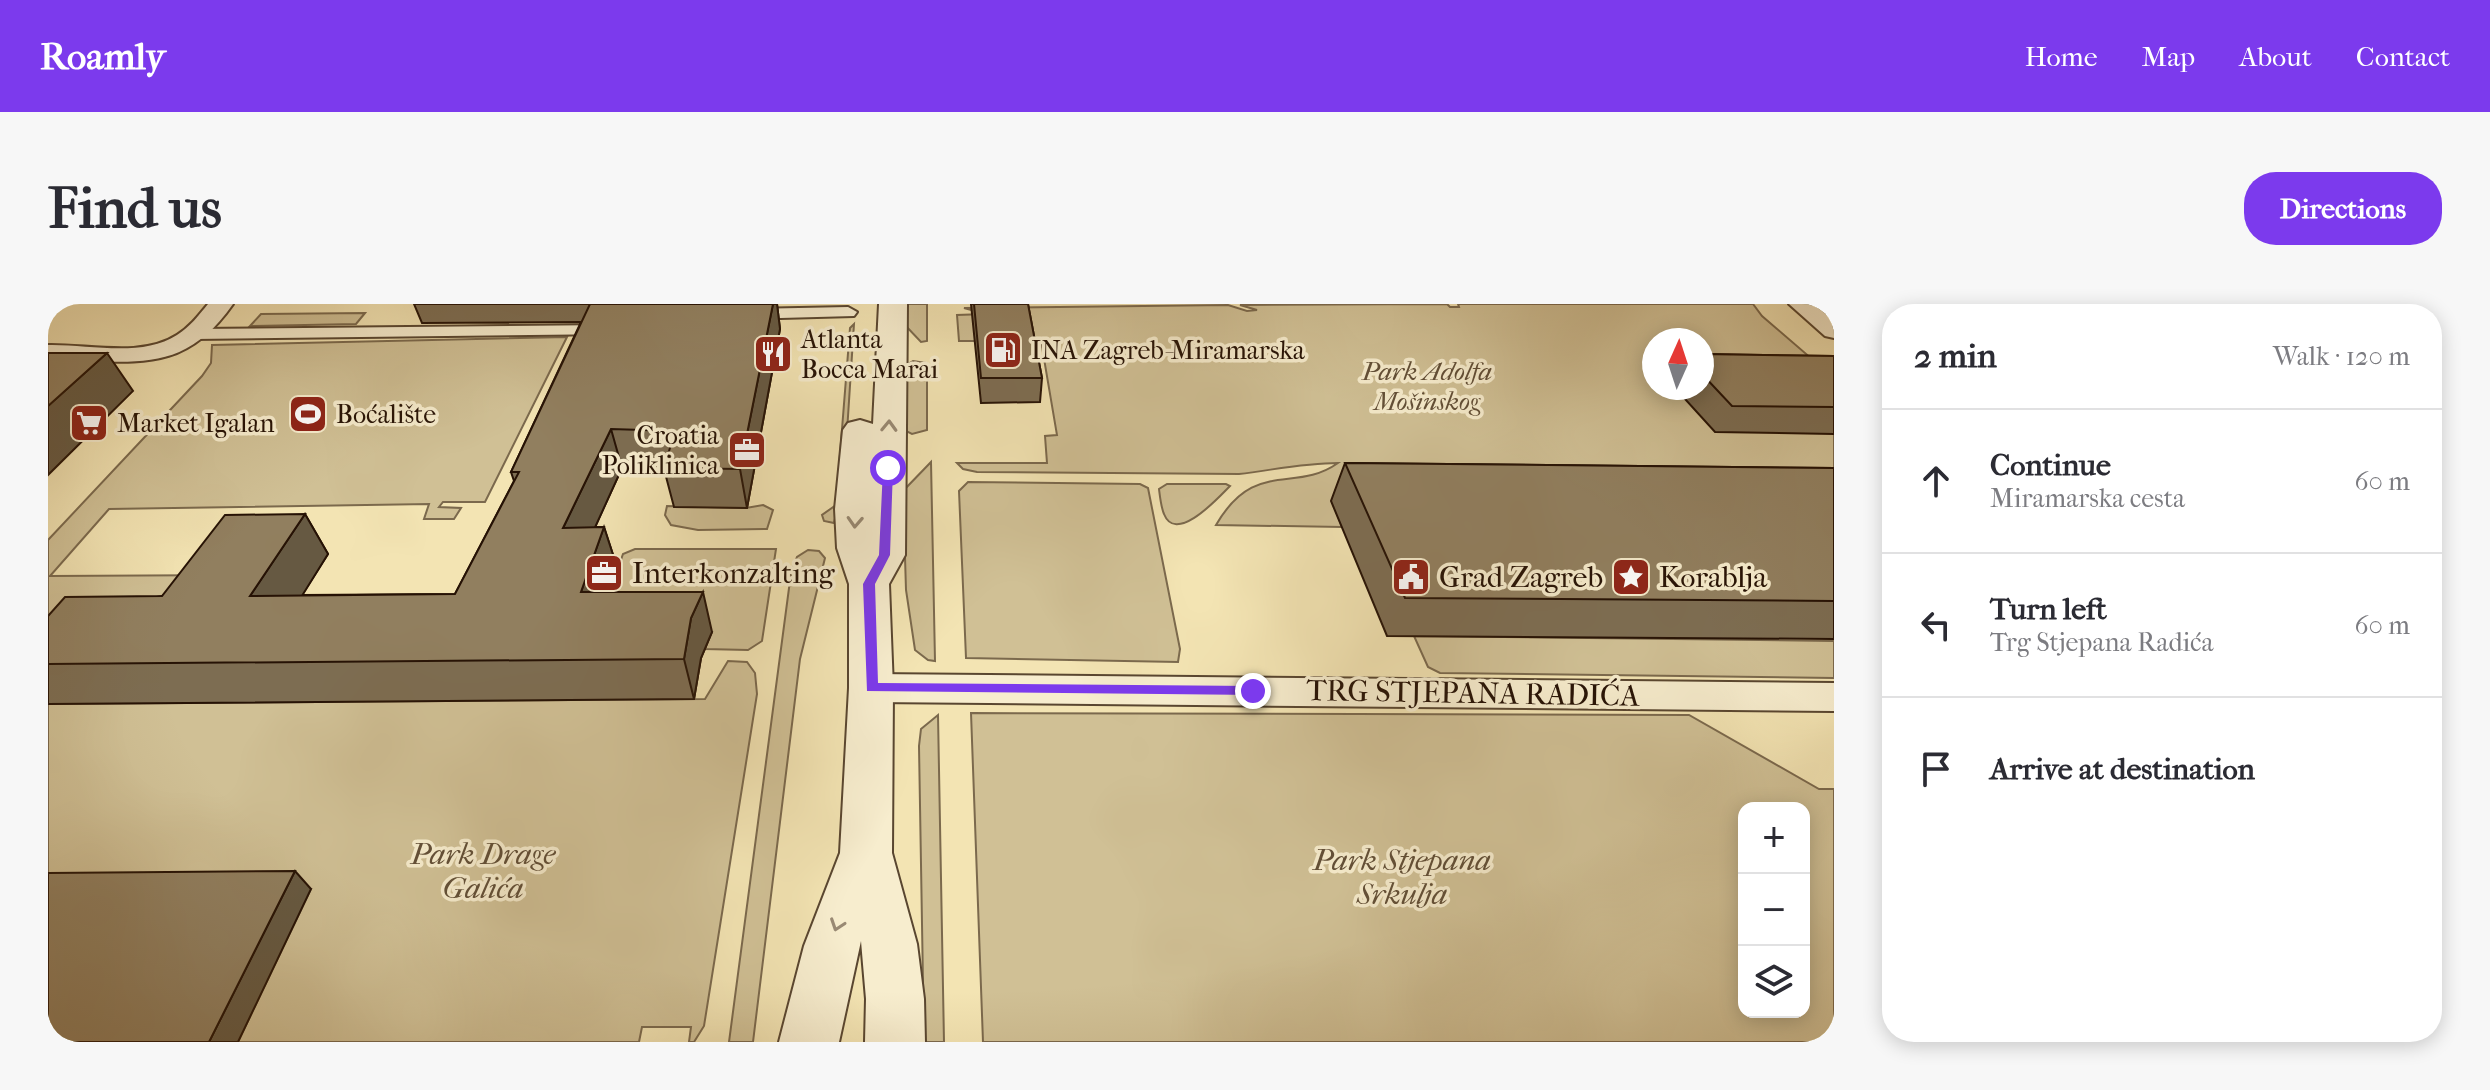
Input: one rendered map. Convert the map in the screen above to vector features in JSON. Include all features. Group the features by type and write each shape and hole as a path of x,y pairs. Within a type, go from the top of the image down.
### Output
{"street":[{"path":"48,353 140,353 181,344 221,304"},
{"path":"869,584 885,555 893,304"},
{"path":"1801,304 1834,331"},
{"path":"730,315 858,308 854,540 860,569 869,584 871,688 866,853 889,944 895,999 895,1042"},
{"path":"194,334 634,327"},
{"name":"TRG STJEPANA RADIĆA","path":"871,688 1834,697"},
{"path":"809,1042 815,998 827,956 866,853"}],"green space":[{"path":"904,304 927,304 927,341 921,342 904,324"},
{"name":"Park Adolfa Mošinskog","path":"1447,304 1459,307 1458,304 1753,304 1762,316 1834,378 1834,471 1332,501 1342,527 1216,525 1245,491 1275,480 1322,472 1338,463 1239,474 977,472 963,469 957,463 1047,463 1045,436 1057,435 1041,341 959,341 957,315 986,314 964,308 1228,305 1247,311 1257,310 1240,305"},
{"path":"365,313 356,324 250,326 261,314"},
{"path":"854,324 844,478 834,523 824,521 822,515 836,505 850,328"},
{"path":"567,337 485,502 443,502 439,507 461,508 454,519 424,519 429,504 109,509 50,576 236,575 48,697 48,540 202,376 211,363 212,345"},
{"path":"913,361 927,363 927,430 912,434 902,429 903,367"},
{"path":"931,462 935,661 928,660 915,650 906,590 903,491"},
{"path":"968,482 1140,484 1148,488 1180,649 1178,662 966,658 959,491"},
{"path":"1167,484 1230,486 1197,516 1178,524 1170,522 1162,508 1159,489"},
{"path":"763,505 773,510 767,529 698,530 671,525 665,515 667,506 746,508"},
{"path":"635,549 776,549 762,641 748,650 705,649 708,632 596,632 623,554"},
{"path":"808,550 819,551 825,558 800,659 753,1042 729,1042 791,573 797,557"},
{"path":"1414,636 1834,641 1834,678 1440,673 1428,667"},
{"name":"Park Drage Galića","path":"728,661 747,662 755,673 757,694 704,1026 694,1042 689,1042 691,1027 642,1027 639,1042 238,1042 311,889 48,892 48,704 705,699"},
{"name":"Park Stjepana Srkulja","path":"971,713 1689,715 1819,789 1834,789 1834,1042 983,1042"},
{"path":"938,715 944,1042 924,1042 919,746 921,729"}],"building":[{"path":"590,304 773,304 740,469 664,468 675,431 611,429 563,528 604,527 581,592 703,592 691,618 684,659 48,664 48,616 65,597 162,596 225,515 305,514 250,596 455,594 519,472 511,472"},
{"path":"974,304 1028,304 1042,378 981,378"},
{"path":"48,353 107,353 48,406"},
{"path":"1714,354 1834,356 1834,407 1732,406 1714,387"},
{"path":"1345,463 1834,468 1834,601 1405,598"},
{"path":"295,871 209,1042 48,1042 48,873"}],"place":[{"name":"INA Zagreb-Miramarska","path":"1003,350"},
{"name":"Atlanta Bocca Marai","path":"773,354"},
{"name":"Boćalište","path":"308,414"},
{"name":"Market Igalan","path":"89,423"},
{"name":"Croatia Poliklinica","path":"747,450"},
{"name":"Interkonzalting","path":"604,573"},
{"name":"Grad Zagreb","path":"1411,577"},
{"name":"Korablja","path":"1631,577"}],"route":[{"path":"888,468 885,555 869,584 871,688 1253,691"}]}
